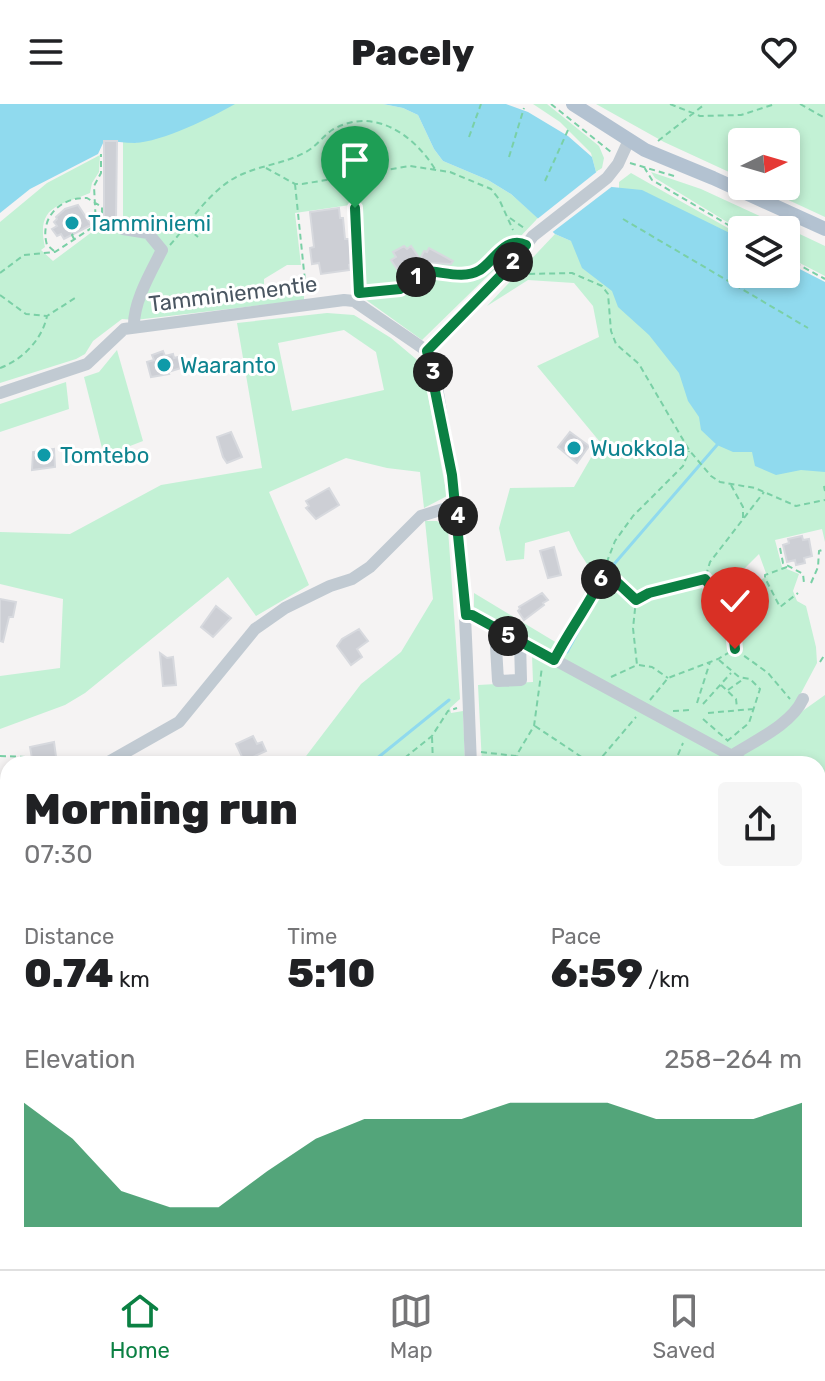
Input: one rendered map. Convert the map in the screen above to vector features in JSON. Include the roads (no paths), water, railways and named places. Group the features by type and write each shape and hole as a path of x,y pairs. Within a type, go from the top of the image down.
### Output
{"main road":[{"path":"573,104 669,161 825,229"}],"street":[{"path":"471,756 466,615 457,512 427,351 510,266 542,228 607,178 616,155 629,140"},
{"path":"117,227 148,233 162,250 146,283 134,327"},
{"path":"419,274 431,271 449,275 474,273 511,243 523,248"},
{"name":"Tamminiementie","path":"0,393 87,364 124,329 344,300 354,301 427,351"},
{"path":"119,756 179,722 255,629 285,608 361,573 411,523 428,514 457,512"},
{"path":"466,615 472,615 731,756 789,718 801,704"},
{"path":"495,629 498,681 521,680 520,642"}],"water":[{"path":"0,104 235,104 201,122 146,142 104,141 98,154 30,189 0,213"},
{"path":"383,104 506,104 528,112 568,136 592,157 596,172 612,187 642,190 728,232 728,288 800,288 800,269 825,282 825,472 801,470 776,475 755,466 752,452 733,452 717,445 701,430 699,417 688,401 679,373 649,335 618,307 612,291 582,268 571,241 555,234 511,194 488,180 443,161 418,115"}],"waterway":[{"path":"567,652 615,563 717,445"},
{"path":"380,756 449,700"}],"place":[{"name":"Tamminiemi","path":"72,223"},
{"name":"Waaranto","path":"164,365"},
{"name":"Wuokkola","path":"574,448"},
{"name":"Tomtebo","path":"44,455"}]}
